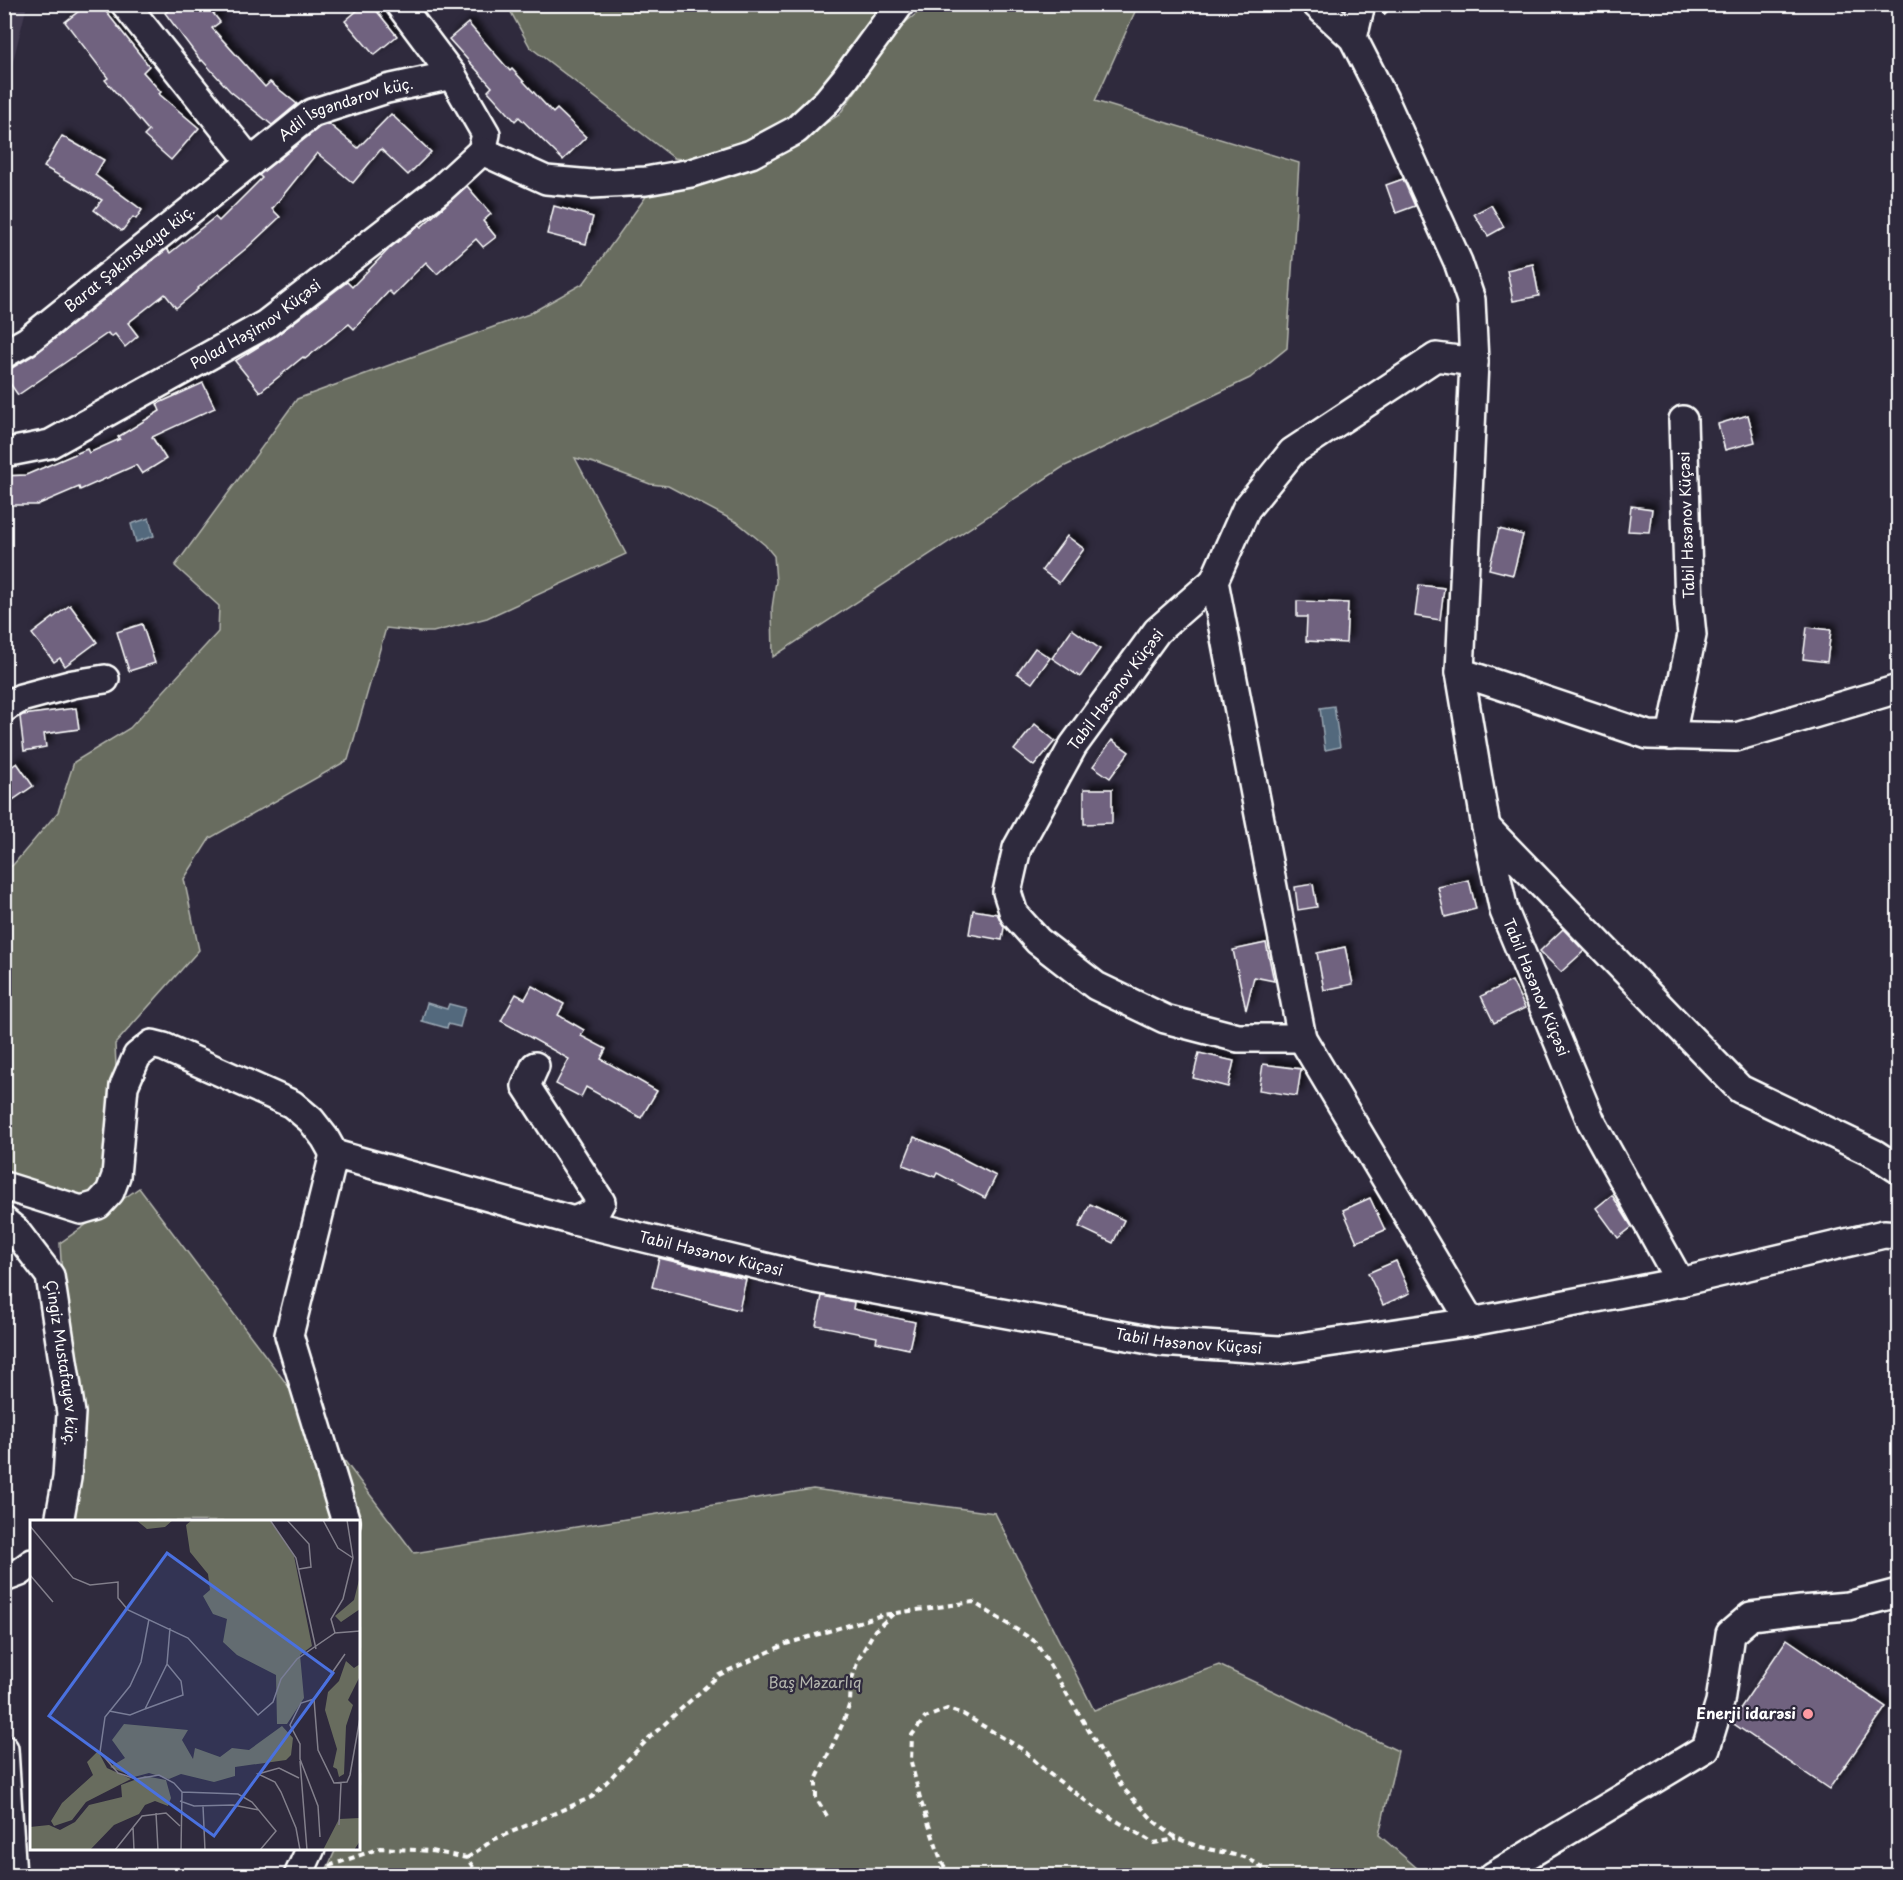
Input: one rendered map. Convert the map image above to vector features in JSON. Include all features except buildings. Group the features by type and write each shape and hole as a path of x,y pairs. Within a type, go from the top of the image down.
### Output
{"street":[{"path":"125,4 251,162"},
{"path":"399,4 452,75 486,134 482,150 546,180 592,183 646,181 680,175 751,154 796,130 827,101 900,4"},
{"path":"1316,4 1353,38 1361,4"},
{"name":"Tabil Həsənov Küçəsi","path":"1353,38 1384,99 1458,262 1471,300 1474,362 1460,672 1486,827 1504,911 1591,1121 1680,1282"},
{"name":"Adil İsgəndərov küç.","path":"251,162 312,113 387,89 452,75"},
{"name":"Polad Həşimov Küçəsi","path":"4,453 50,444 266,324 442,188 482,150"},
{"name":"Barat Şəkinskaya küç.","path":"4,354 27,341 251,162"},
{"name":"Tabil Həsənov Küçəsi","path":"1302,1038 1238,1038 1165,1019 1096,986 1038,941 1014,914 1007,892 1017,848 1072,746 1156,631 1214,581 1246,509 1292,452 1436,357 1474,362"},
{"name":"Tabil Həsənov Küçəsi","path":"1671,736 1692,635 1683,420"},
{"path":"1214,581 1302,1038 1471,1322"},
{"path":"1460,672 1648,735 1671,736 1736,737 1899,689"},
{"path":"4,708 21,698 73,684 105,679"},
{"path":"1486,827 1740,1089 1875,1154 1899,1169"},
{"path":"4,1186 81,1210 98,1205 110,1191 116,1176 124,1086 137,1056 152,1044 164,1047 292,1104 312,1120 334,1154 290,1335 346,1520"},
{"path":"535,1066 526,1086 601,1202 596,1211 574,1221"},
{"name":"Tabil Həsənov Küçəsi","path":"334,1154 574,1221 815,1279 1160,1342 1279,1350 1471,1322 1680,1282 1884,1234 1899,1235"},
{"name":"Çingiz Mustafayev küç.","path":"4,1221 15,1230 50,1276 71,1413 67,1478 59,1520"},
{"path":"4,1578 20,1572 30,1564"},
{"path":"1493,1875 1706,1748 1720,1702 1730,1634 1751,1616 1848,1606 1899,1593"},
{"path":"4,1749 12,1875"},
{"path":"298,1875 318,1859"}],"path":[{"path":"468,1858 493,1840 592,1797 650,1737 719,1675 786,1644 882,1615 973,1602 1036,1642 1123,1788 1155,1822 1176,1838 1200,1847 1248,1857 1275,1875"},
{"path":"827,1816 816,1798 816,1780 850,1703 851,1682 858,1660 875,1630 893,1613"},
{"path":"951,1875 938,1853 911,1762 912,1735 925,1718 947,1709 963,1714 1022,1749 1047,1772 1090,1804 1154,1843 1176,1838"},
{"path":"318,1859 329,1865 380,1848 431,1851 468,1858 479,1875"}],"shaded area":[{"path":"4,5 27,5 5,93"}],"green space":[{"path":"929,4 1138,5 1095,101 1299,163 1287,348 1250,378 1063,467 773,657 772,608 776,581 774,556 765,545 738,523 668,486 650,484 575,458 626,554 487,618 433,632 386,628 348,760 210,838 184,879 199,950 115,1044 118,1109 105,1183 90,1197 73,1198 5,1173 4,871 13,865 58,812 74,762 130,728 218,632 219,606 175,566 297,399 529,314 584,283 655,184 782,150 839,115 902,25"},
{"path":"507,5 890,5 792,123 699,161 674,158 530,47"},
{"name":"Baş Məzarlıq","path":"139,1188 414,1553 813,1489 995,1513 1094,1710 1219,1665 1398,1751 1379,1835 1425,1875 324,1875 336,1850 360,1850 360,1520 76,1520 60,1243"}],"water":[{"path":"149,518 154,536 136,542 131,524"},
{"path":"1334,706 1340,747 1325,750 1320,708"},
{"path":"427,1003 447,1009 449,1004 465,1008 460,1027 448,1024 447,1028 422,1021"}],"place":[{"name":"Enerji idarəsi","path":"1808,1714"}]}
